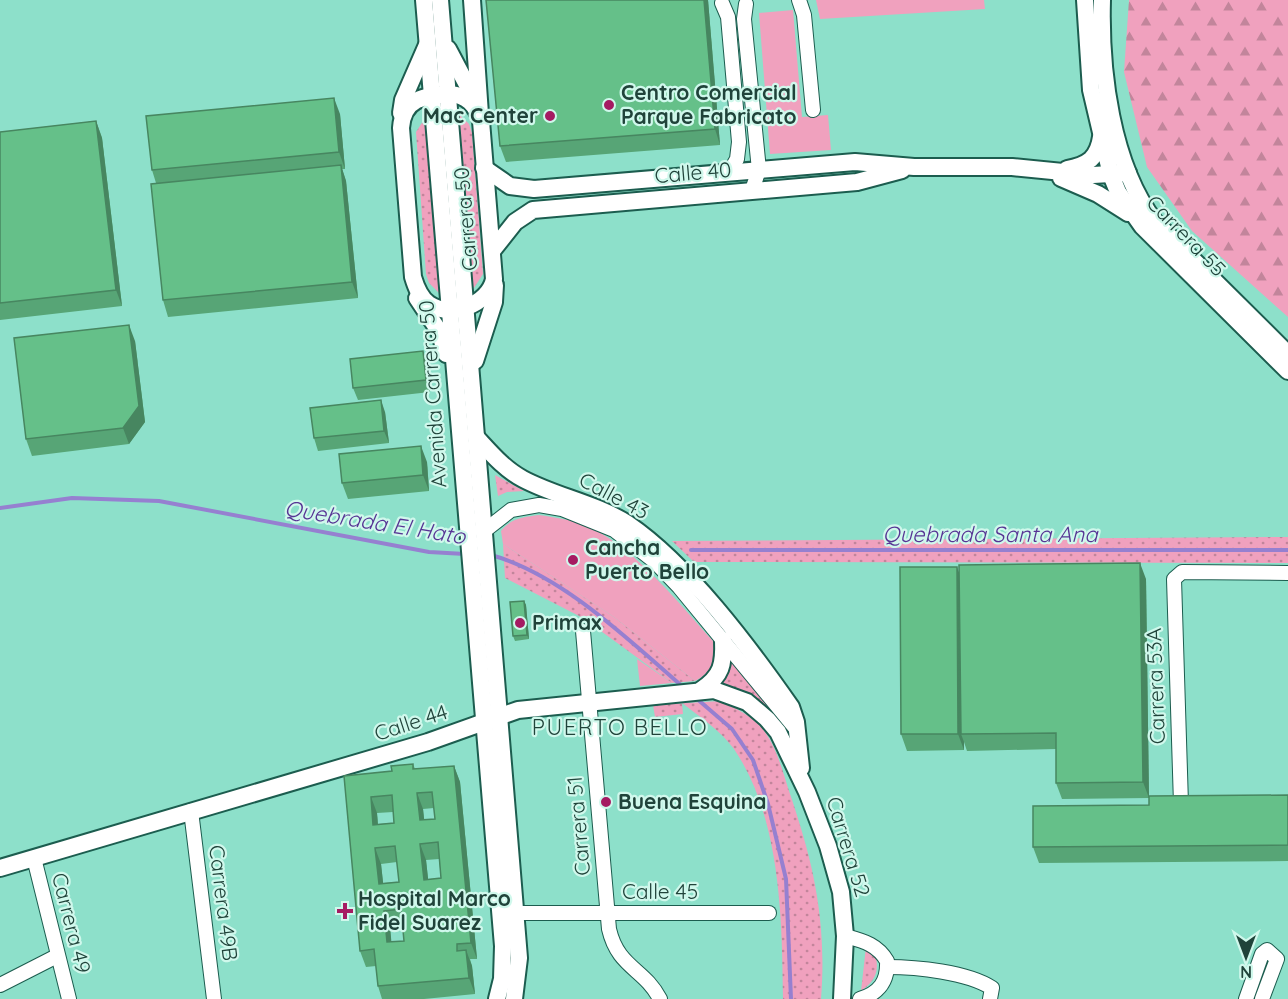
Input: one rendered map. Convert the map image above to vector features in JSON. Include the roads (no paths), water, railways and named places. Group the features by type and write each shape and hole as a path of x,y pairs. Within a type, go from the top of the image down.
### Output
{"main road":[{"name":"Avenida Carrera 50","path":"424,0 450,94 458,308 478,537"},
{"name":"Avenida Carrera 50","path":"440,0 433,95 458,308"},
{"path":"472,0 481,121"},
{"name":"Carrera 55","path":"1085,0 1090,90 1101,136 1120,174 1134,217 1288,371"},
{"name":"Carrera 55","path":"1102,0 1102,46 1120,174 1155,222 1288,354"},
{"path":"464,390 442,337 417,299 413,277 401,128 403,100 436,41 473,95 481,121"},
{"path":"401,128 403,114 408,106 433,95 450,94 464,97 471,102 481,121"},
{"name":"Carrera 50","path":"458,308 486,296 493,286 494,272 481,121"},
{"path":"1044,170 1087,164 1098,152 1101,136"},
{"name":"Calle 40","path":"484,168 510,186 534,189 855,162 914,167 1004,166 1120,174"},
{"name":"Calle 40","path":"492,251 515,222 533,210 857,182 914,167"},
{"path":"1044,170 1098,194 1134,217"},
{"path":"464,390 494,302 494,272"},
{"path":"413,277 417,290 429,304 458,308"},
{"name":"Avenida Carrera 50","path":"464,390 476,437 483,723 503,946 502,979 497,999"},
{"name":"Calle 43","path":"476,437 497,460 522,479 604,511 627,524 657,548 705,597 788,702 794,713 802,781"},
{"name":"Avenida Carrera 50","path":"478,576 499,717 519,958 516,996"},
{"path":"701,690 715,680 723,667 723,640"},
{"name":"Calle 44","path":"0,868 428,742 529,707 701,690 736,696 758,710 778,732 802,781"},
{"name":"Carrera 52","path":"802,781 841,892 845,936 842,999"}],"street":[{"path":"799,0 804,15 813,110"},
{"path":"721,2 737,9 747,2"},
{"path":"721,2 728,17 739,142 737,159 729,173"},
{"path":"747,2 744,19 759,170 752,190"},
{"name":"Calle 43","path":"478,537 512,510 531,506 562,509 596,522 627,539 654,561 797,730"},
{"name":"Carrera 53A","path":"1181,804 1174,579 1182,572 1288,573"},
{"name":"Carrera 51","path":"583,631 609,929 616,951 650,985 660,999"},
{"name":"Carrera 49B","path":"191,811 214,999"},
{"name":"Carrera 49","path":"34,858 69,999"},
{"name":"Calle 45","path":"515,914 769,913"},
{"path":"845,936 866,942 880,951 887,967 883,986 873,995 860,999"},
{"path":"1246,999 1262,954 1267,950 1277,959 1262,999"},
{"path":"0,985 57,956"},
{"path":"887,967 942,973 984,983 992,988 990,999"}],"waterway":[{"name":"Quebrada El Hato","path":"0,508 72,498 159,501 429,552 465,554"},
{"name":"Quebrada Santa Ana","path":"691,550 1288,550"},
{"name":"Quebrada El Hato","path":"491,555 517,564 543,577 593,610 683,687"},
{"name":"Quebrada El Hato","path":"696,698 732,729 753,760 768,804 786,879 791,999"}],"place":[{"name":"Centro Comercial Parque Fabricato","path":"609,105"},
{"name":"Mac Center","path":"550,116"},
{"name":"Cancha Puerto Bello","path":"573,560"},
{"name":"Primax","path":"520,623"},
{"name":"Buena Esquina","path":"606,802"},
{"name":"Hospital Marco Fidel Suarez","path":"345,911"}],"district":[{"name":"PUERTO BELLO","path":"620,727"}]}
